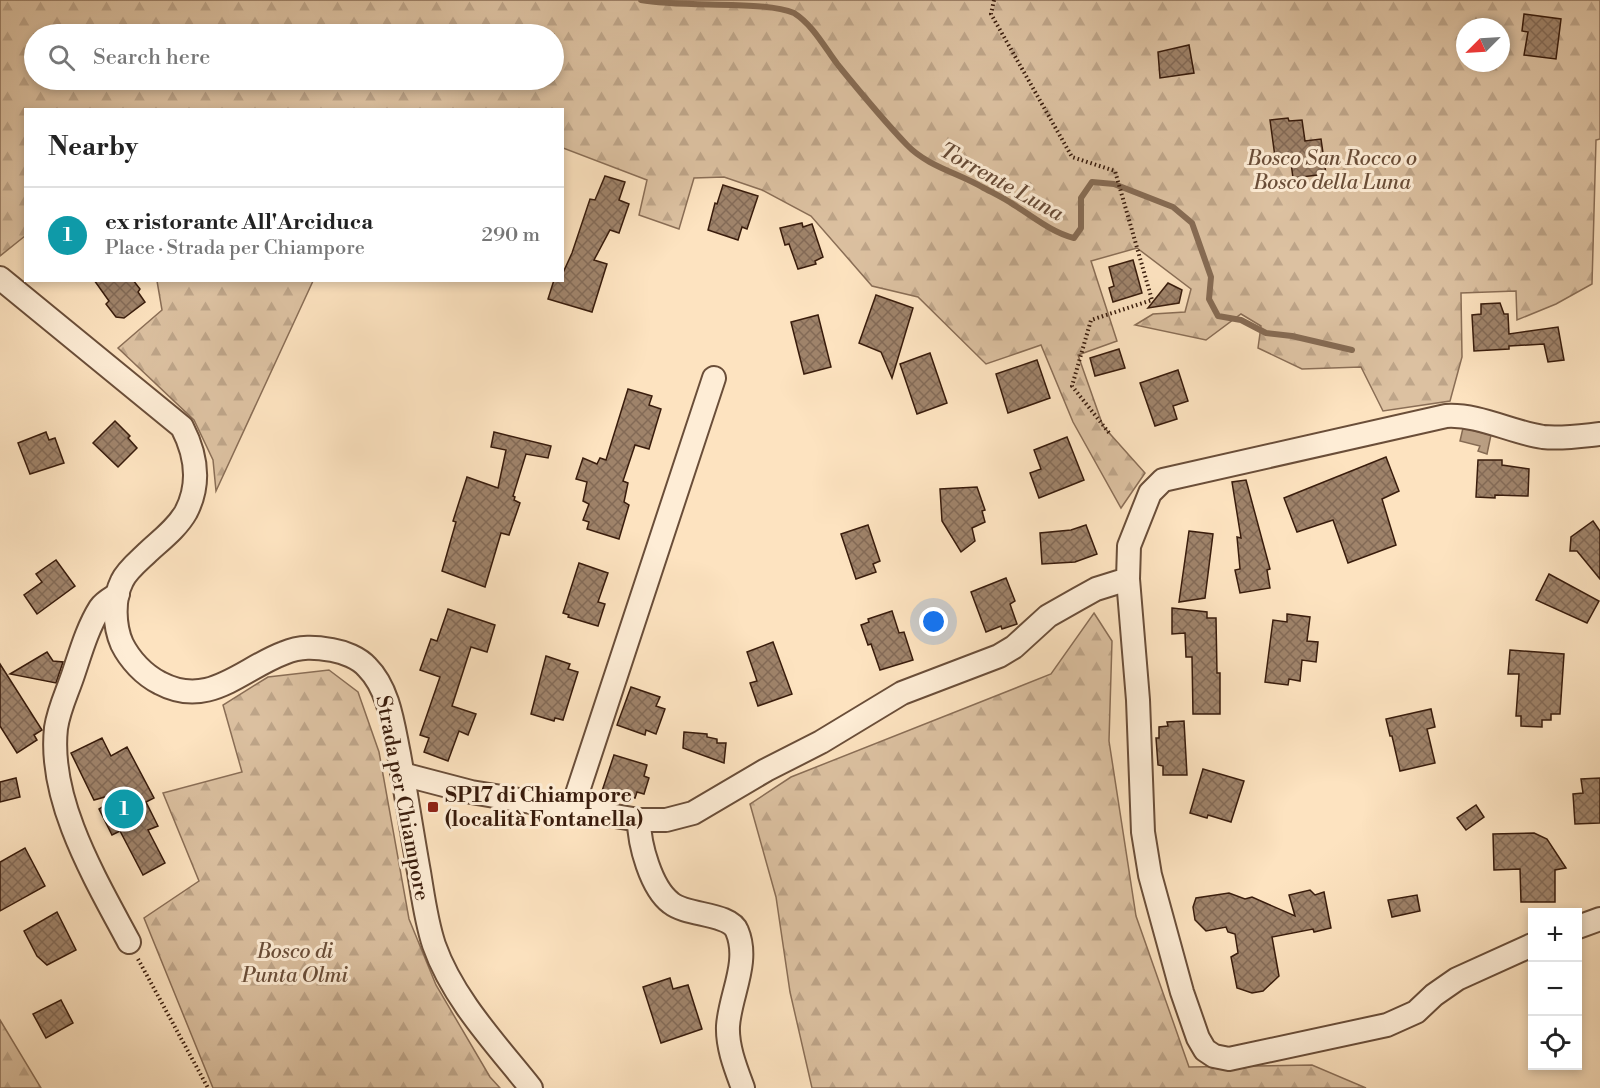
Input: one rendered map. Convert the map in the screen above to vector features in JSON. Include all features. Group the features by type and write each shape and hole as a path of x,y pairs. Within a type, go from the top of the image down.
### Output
{"street":[{"name":"Strada per Chiampore","path":"0,278 182,427 192,445 196,468 194,488 185,513 170,532 122,580 118,594 116,619 122,644 135,663 150,678 169,688 193,692 217,688 283,652 311,646 342,652 366,665 380,682 392,718 425,907 434,945 452,983 474,1016 531,1088"},
{"path":"572,809 714,378"},
{"path":"1528,947 1457,979 1434,995 1416,1012 1387,1025 1229,1059 1214,1056 1205,1050 1198,1038 1182,992 1165,933 1150,875 1143,832 1138,700 1128,579 1129,546 1149,493 1163,480 1446,416 1461,415 1544,437 1600,434"},
{"path":"402,774 471,792 639,820 666,820 693,813 766,770 821,742 902,693 999,656 1014,647 1048,616 1096,589 1128,579"},
{"name":"Strada per Chiampore","path":"118,594 101,606 61,705 56,729 56,763 61,796 81,845 129,942"},
{"path":"639,820 639,834 644,853 654,879 670,903 681,909 724,920 736,929 741,947 741,967 731,1001 728,1029 732,1058 743,1088"},
{"path":"1582,926 1600,919"}],"path":[{"path":"994,0 991,14 1072,157 1115,171 1152,300 1091,320 1071,386 1110,434"},
{"path":"129,942 208,1088"}],"green space":[{"name":"Bosco San Rocco o Bosco della Luna","path":"0,0 1600,0 1600,139 1596,140 1592,284 1556,304 1517,320 1516,291 1461,293 1462,357 1450,401 1383,411 1361,367 1302,369 1258,348 1261,326 1241,314 1206,340 1135,325 1153,314 1185,312 1191,289 1137,248 1091,261 1117,341 1078,355 1103,426 1145,473 1121,508 1073,422 1041,345 986,364 918,297 872,286 811,216 762,190 724,177 694,178 679,229 639,215 647,180 564,148 564,108 24,108 24,237 0,256"},
{"path":"157,282 313,282 216,491 213,460 194,420 118,348 162,310"},
{"path":"1094,613 1112,641 1109,741 1136,916 1189,1067 1312,1065 1366,1088 812,1088 790,992 776,897 750,804 791,777 1051,674"},
{"name":"Bosco di Punta Olmi","path":"329,670 358,692 379,752 409,919 436,985 490,1077 500,1088 213,1088 144,918 199,881 163,793 242,772 223,705 268,677"},
{"path":"0,1020 41,1088 0,1088"}],"shaded area":[{"path":"1463,428 1491,435 1487,454 1478,451 1480,446 1460,441"}],"building":[{"path":"1524,14 1561,19 1556,59 1524,55 1528,32 1522,31"},
{"path":"1189,45 1194,73 1160,78 1158,52"},
{"path":"1288,118 1289,121 1302,120 1305,141 1321,139 1326,174 1293,178 1290,155 1275,157 1270,120"},
{"path":"605,176 625,182 619,200 629,204 619,233 610,230 594,260 607,264 592,312 548,299 553,282 564,282 564,271 590,199 595,200"},
{"path":"723,185 758,196 747,229 742,227 738,240 708,230 715,203 717,204"},
{"path":"802,223 803,227 812,224 823,257 815,261 816,264 798,269 789,244 785,245 780,228"},
{"path":"1133,260 1142,293 1113,302 1109,288 1114,286 1109,267"},
{"path":"95,282 135,282 145,302 124,318 116,317 106,304 109,301"},
{"path":"1168,283 1182,290 1179,303 1148,308"},
{"path":"876,295 913,308 892,378 881,352 859,343"},
{"path":"1500,303 1504,314 1508,314 1509,334 1558,327 1564,360 1548,362 1544,344 1474,351 1472,315 1481,314 1481,304"},
{"path":"818,315 831,367 804,374 791,322"},
{"path":"1119,349 1125,368 1095,376 1090,358"},
{"path":"930,353 947,403 917,414 900,364"},
{"path":"1037,360 1050,398 1008,413 996,374"},
{"path":"1178,370 1188,401 1173,406 1177,419 1155,426 1140,383"},
{"path":"628,389 652,396 649,405 661,409 649,449 635,445 623,481 628,483 624,502 629,505 619,539 587,529 589,522 583,520 589,504 583,501 587,482 576,479 583,458 597,464 600,458 606,460"},
{"path":"115,421 130,436 128,438 137,448 118,467 93,443"},
{"path":"46,432 49,440 55,438 64,463 30,474 18,443"},
{"path":"494,432 551,446 548,458 526,454 513,496 514,500 520,503 509,535 501,533 485,587 442,571 456,522 453,521 467,477 498,488 506,450 491,447"},
{"path":"1067,437 1084,480 1039,498 1030,473 1041,469 1034,450"},
{"path":"1386,457 1399,491 1382,499 1396,545 1348,563 1333,520 1297,532 1284,498"},
{"path":"1478,460 1502,460 1502,465 1529,469 1528,496 1476,497"},
{"path":"1246,480 1270,569 1267,570 1270,588 1240,593 1235,570 1240,569 1237,537 1241,538 1232,482"},
{"path":"977,487 985,510 982,511 985,522 972,528 975,541 961,552 942,521 940,489"},
{"path":"1593,521 1600,531 1600,579 1577,551 1570,551 1571,537"},
{"path":"868,525 880,561 873,564 876,572 856,579 841,534"},
{"path":"1086,525 1097,554 1075,562 1042,564 1040,533 1071,530"},
{"path":"1189,531 1213,534 1205,598 1179,602"},
{"path":"56,560 75,586 37,614 24,595 42,582 36,574"},
{"path":"579,563 608,573 598,602 605,604 598,626 568,617 569,615 563,613"},
{"path":"1549,574 1599,601 1587,623 1536,600"},
{"path":"1006,578 1015,601 1010,604 1017,624 1002,629 1001,626 986,632 971,592"},
{"path":"1172,608 1207,612 1207,618 1216,618 1220,714 1193,714 1192,657 1186,657 1185,633 1172,634"},
{"path":"448,609 495,625 487,652 471,647 452,706 476,714 468,735 459,731 448,761 424,752 429,738 420,735 440,677 420,670 431,639 437,641"},
{"path":"892,611 899,633 904,632 913,660 880,670 871,644 868,645 861,625 869,622 868,619"},
{"path":"1287,614 1310,617 1307,641 1318,642 1316,662 1302,660 1300,681 1289,679 1288,685 1265,682 1273,620 1287,622"},
{"path":"773,642 792,694 758,706 750,683 757,681 747,652"},
{"path":"1510,650 1564,654 1560,714 1551,714 1551,720 1542,720 1542,727 1521,726 1521,716 1516,716 1519,674 1508,674"},
{"path":"47,652 53,661 63,662 56,683 10,674"},
{"path":"546,656 570,664 568,669 578,672 563,720 555,718 554,721 531,714"},
{"path":"0,664 42,730 34,735 37,740 17,753 0,726"},
{"path":"631,687 660,697 656,706 665,709 656,734 646,730 645,735 617,725"},
{"path":"1431,709 1435,727 1427,729 1435,763 1400,771 1386,719"},
{"path":"1184,721 1187,775 1163,775 1163,766 1158,765 1156,738 1159,738 1159,727 1168,726 1167,722"},
{"path":"684,732 707,734 707,737 717,739 717,743 726,743 724,763 683,748"},
{"path":"102,738 111,756 127,747 154,798 146,802 158,826 148,830 165,863 143,875 120,831 112,835 99,809 114,800 112,795 94,800 71,753"},
{"path":"614,755 647,765 644,776 649,778 644,794 637,792 635,798 602,791"},
{"path":"1203,769 1244,781 1231,822 1208,815 1207,818 1190,813"},
{"path":"16,778 20,797 0,802 0,782"},
{"path":"1600,778 1600,823 1575,824 1573,794 1583,793 1581,779"},
{"path":"1476,805 1484,817 1466,830 1457,818"},
{"path":"1534,833 1547,839 1566,868 1555,870 1555,902 1521,902 1520,869 1494,870 1493,834"},
{"path":"25,848 45,886 0,911 0,862"},
{"path":"1310,890 1315,895 1324,892 1331,928 1272,937 1279,976 1263,991 1252,993 1237,988 1231,957 1238,953 1235,934 1228,932 1226,927 1206,931 1195,920 1193,907 1196,898 1229,893 1245,899 1252,897 1295,916 1289,895"},
{"path":"1417,895 1420,911 1392,917 1388,900"},
{"path":"57,912 76,950 47,965 37,956 24,931"},
{"path":"670,978 673,989 688,985 702,1029 661,1043 643,987"},
{"path":"61,1000 73,1023 46,1038 33,1014"}],"waterway":[{"name":"Torrente Luna","path":"641,0 678,4 742,5 780,9 794,13 813,30 838,65 889,126 907,145 924,158 1002,198 1050,228 1074,238 1081,228 1081,198 1092,182 1114,184 1173,207 1192,223 1211,277 1209,299 1218,316 1241,320 1266,333 1292,336 1352,350"}],"place":[{"name":"SP17 di Chiampore (località Fontanella)","path":"433,807"},
{"name":"ex ristorante All'Arciduca","path":"124,809"}]}
